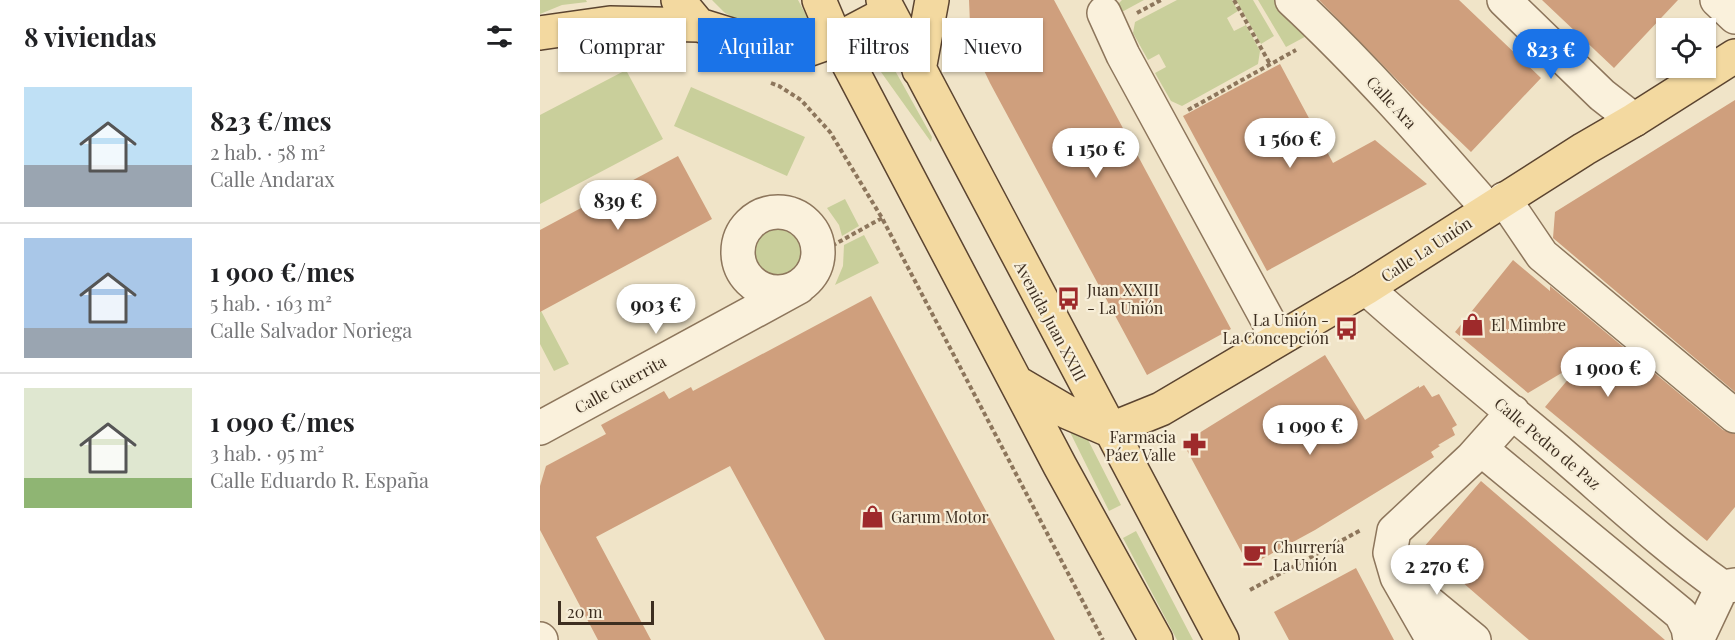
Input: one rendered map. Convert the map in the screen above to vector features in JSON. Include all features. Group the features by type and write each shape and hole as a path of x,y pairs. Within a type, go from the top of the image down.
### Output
{"main road":[{"path":"678,0 698,24"},
{"path":"819,0 827,19"},
{"path":"929,18 932,0"},
{"path":"868,18 886,6"},
{"path":"540,33 610,23 698,25"},
{"name":"Calle La Unión","path":"1109,430 1161,409 1366,288 1496,204 1735,56"},
{"path":"853,72 1016,382 1156,640"},
{"name":"Avenida Juan XXIII","path":"921,72 1222,640"},
{"path":"1016,382 1067,412 1109,430"}],"street":[{"name":"Calle Ara","path":"1292,0 1327,33 1432,145 1496,204 1542,255 1735,416"},
{"path":"1504,0 1602,94 1634,120"},
{"path":"1717,0 1735,17"},
{"path":"1104,13 1123,55 1278,339"},
{"path":"731,322 742,271 737,250 744,230 758,216 775,211 789,213 807,223 815,234 819,253 816,267 810,278 799,287 791,291 763,290 751,282 742,271"},
{"name":"Calle Guerrita","path":"540,428 799,287"},
{"name":"Calle Pedro de Paz","path":"1366,288 1415,333 1513,412 1687,562 1729,586"},
{"path":"1433,640 1397,577 1390,553 1394,531 1481,449 1513,412"},
{"path":"1481,449 1681,614 1688,628 1690,640"},
{"path":"1397,577 1474,640"},
{"path":"1697,640 1729,586"}],"path":[{"path":"1234,0 1270,64"},
{"path":"1161,125 1327,33"},
{"path":"769,82 801,100 830,132 882,218 1103,640"},
{"path":"819,253 882,218"},
{"path":"1250,590 1365,528 1394,531"}],"green space":[{"path":"540,0 586,0 587,2 562,5 540,14"},
{"path":"712,0 798,0 808,18 735,18 725,13"},
{"path":"1122,0 1144,0 1120,13 1116,6"},
{"path":"1177,0 1232,0 1238,11 1227,18 1234,31 1246,25 1260,51 1258,64 1182,106 1171,101 1155,73 1166,67 1159,54 1148,60 1133,33 1135,22"},
{"path":"1236,0 1253,0 1274,36 1261,44"},
{"path":"1258,0 1280,0 1314,32 1286,47"},
{"path":"622,72 627,72 663,139 540,204 540,115"},
{"path":"881,72 896,72 932,137 931,142"},
{"path":"691,87 805,137 787,176 674,126"},
{"path":"845,199 859,226 842,236 839,225 827,208"},
{"path":"773,223 783,223 793,227 801,235 805,250 801,265 793,273 783,277 773,277 763,273 755,265 751,255 751,245 755,235 763,227"},
{"path":"864,235 879,263 835,285 843,266 844,245"},
{"path":"540,309 569,364 554,371 540,344"},
{"path":"1066,424 1084,432 1121,505 1109,511"},
{"path":"1136,531 1193,640 1177,640 1123,538"}],"building":[{"path":"969,0 1054,0 1231,329 1147,375 985,72 1043,72 1043,18 970,18"},
{"path":"1319,0 1459,0 1541,78 1471,152"},
{"path":"1542,0 1678,0 1661,18 1656,18 1656,23 1614,68"},
{"path":"1280,64 1333,163 1375,140 1427,184 1267,271 1183,116"},
{"path":"1735,100 1735,392 1553,238 1555,212"},
{"path":"678,156 712,219 540,312 540,230"},
{"path":"1513,260 1550,291 1550,286 1723,430 1735,434 1735,507 1707,541 1545,407 1585,359 1528,393 1455,332"},
{"path":"871,296 1055,640 825,640 730,466 596,537 651,640 598,640 540,530 540,486 546,466 606,434 601,425 664,391 669,399 691,387 693,391"},
{"path":"1325,355 1365,420 1424,385 1432,397 1439,394 1457,425 1452,428 1455,435 1431,452 1434,457 1315,530 1249,566 1183,443"},
{"path":"1481,481 1665,640 1529,640 1423,548"},
{"path":"1356,568 1394,640 1289,640 1274,612"}],"place":[{"name":"Juan XXIII - La Unión","path":"1069,298"},
{"name":"El Mimbre","path":"1473,324"},
{"name":"La Unión - La Concepción","path":"1347,328"},
{"name":"Farmacia Páez Valle","path":"1194,445"},
{"name":"Garum Motor","path":"873,516"},
{"name":"Churrería La Unión","path":"1255,555"}]}
